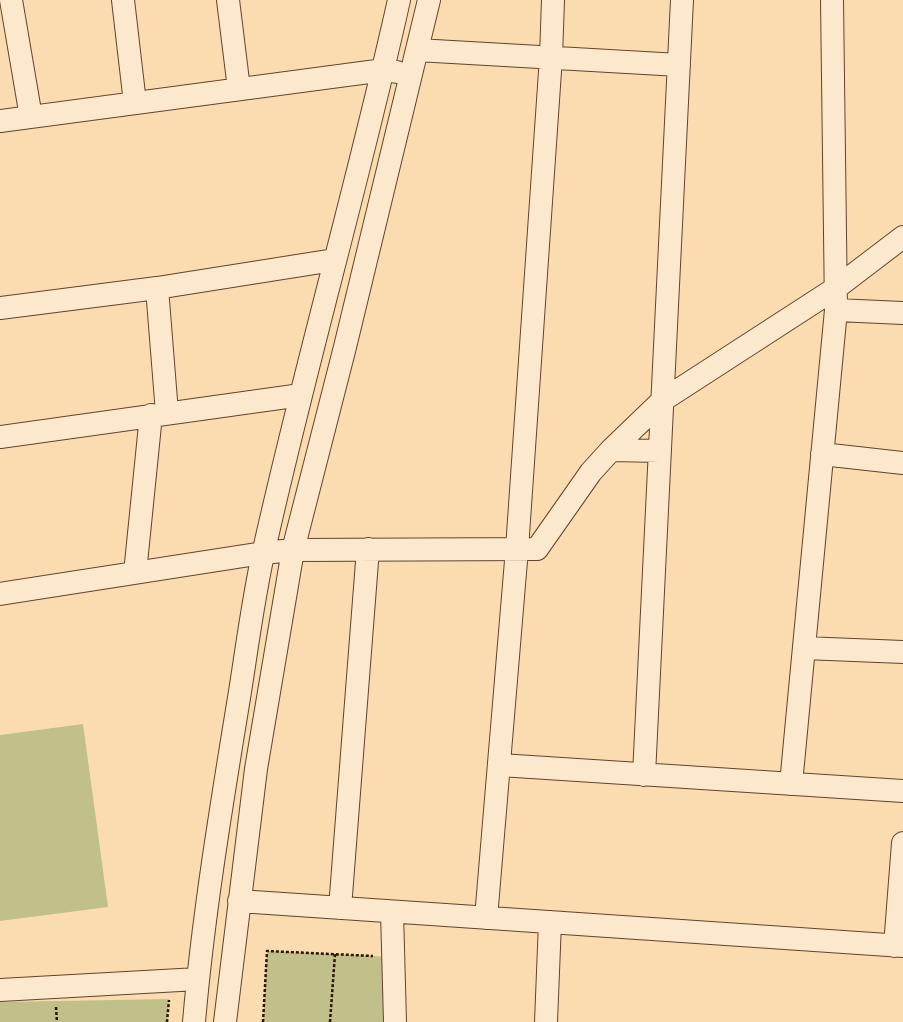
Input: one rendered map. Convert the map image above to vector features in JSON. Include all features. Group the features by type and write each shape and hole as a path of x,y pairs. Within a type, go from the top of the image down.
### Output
{"street":[{"path":"11,0 31,117"},
{"path":"123,0 134,103"},
{"path":"228,0 239,90"},
{"path":"194,1022 198,979 228,767 263,553 334,260 384,70 399,0"},
{"path":"225,1022 256,769 293,550 429,0"},
{"path":"486,918 517,549 553,0"},
{"path":"644,775 682,0"},
{"path":"791,784 836,310 832,0"},
{"path":"417,50 679,65"},
{"path":"0,122 384,70 411,75"},
{"path":"0,594 263,553 293,550 537,549 591,472 611,450 662,400 836,288 903,237"},
{"path":"0,308 158,288 334,260"},
{"path":"135,573 159,414 158,288"},
{"path":"836,310 903,313"},
{"path":"0,437 301,394"},
{"path":"611,450 660,451"},
{"path":"822,454 903,463"},
{"path":"340,908 368,549"},
{"path":"804,648 903,652"},
{"path":"500,765 903,791"},
{"path":"239,902 899,946 903,843"},
{"path":"392,912 395,1022"},
{"path":"546,1022 550,922"},
{"path":"0,990 198,979"}],"path":[{"path":"263,1022 267,951 378,956"},
{"path":"330,1022 335,954"},
{"path":"55,1001 57,1022"}],"shaded area":[{"path":"83,724 108,907 0,921 0,735"},
{"path":"267,951 392,957 389,1022 263,1022"},
{"path":"169,999 167,1022 0,1022 0,1002"}]}
